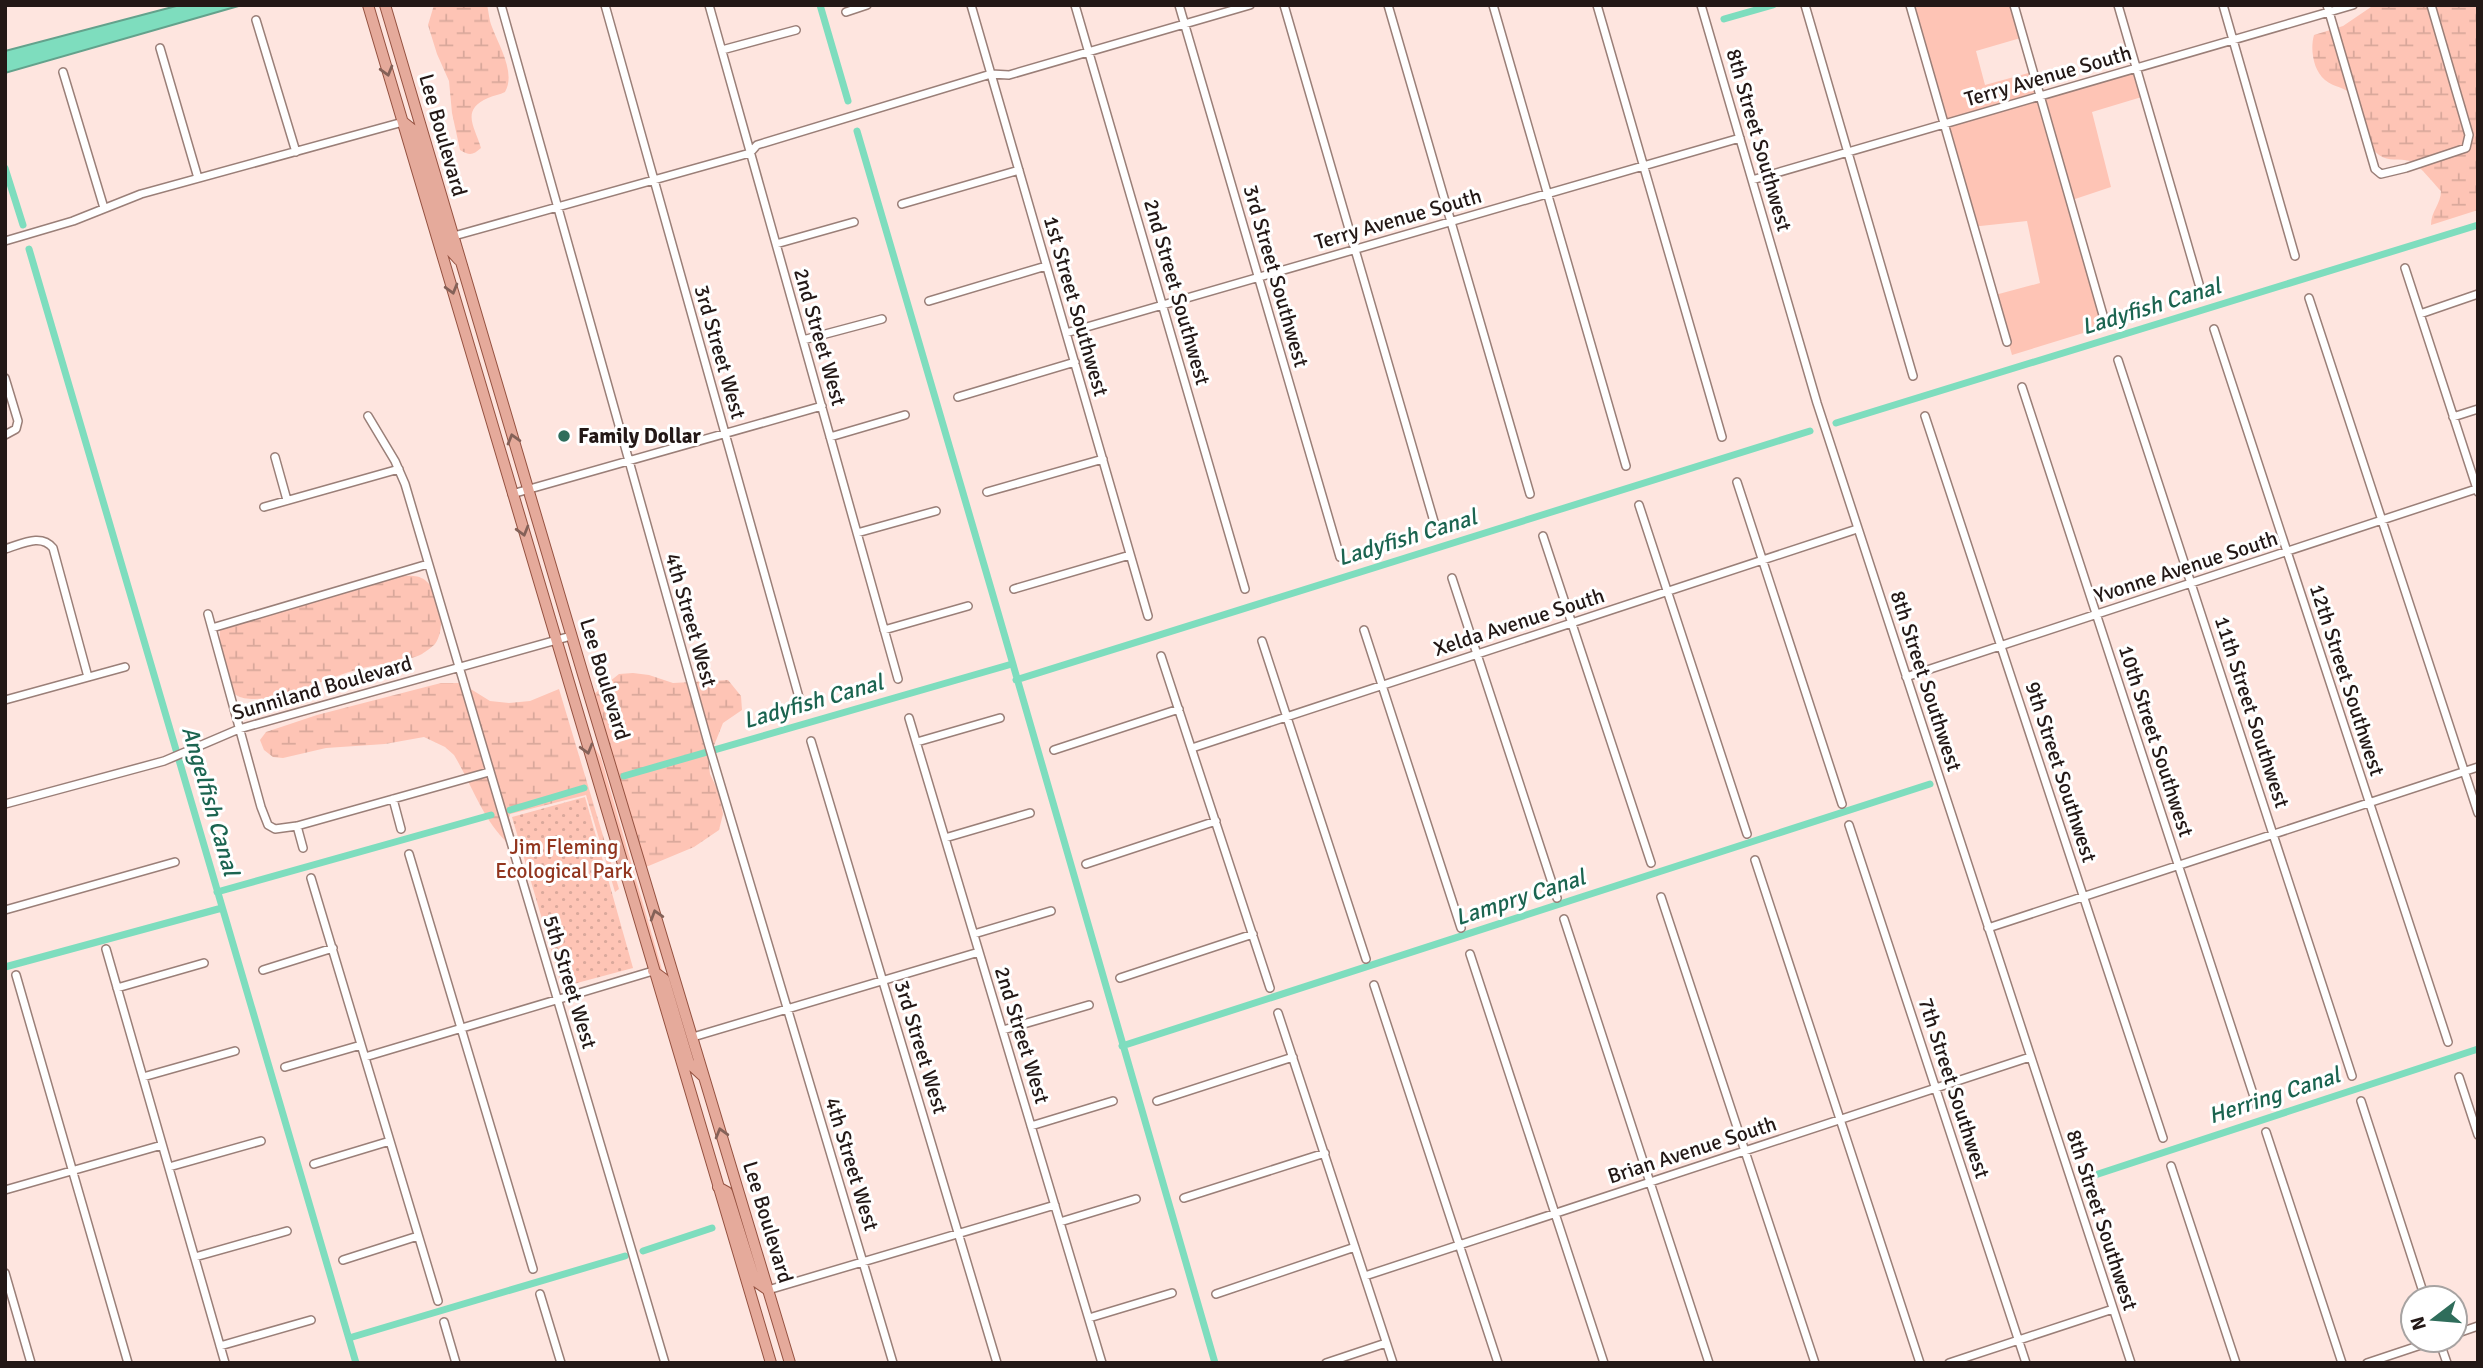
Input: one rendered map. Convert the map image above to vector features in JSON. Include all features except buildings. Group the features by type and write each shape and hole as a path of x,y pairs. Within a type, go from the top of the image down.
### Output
{"main road":[{"name":"Lee Boulevard","path":"368,5 771,1363"},
{"name":"Lee Boulevard","path":"385,5 790,1363"},
{"path":"402,122 410,126 415,137 448,248 461,263"},
{"path":"653,971 664,979 689,1063 705,1079"},
{"path":"718,1188 727,1192 755,1281 768,1290"}],"street":[{"name":"4th Street West","path":"501,5 713,760 893,1363"},
{"name":"3rd Street West","path":"605,5 802,708"},
{"name":"2nd Street West","path":"709,5 898,679"},
{"path":"846,12 867,5"},
{"name":"1st Street Southwest","path":"971,5 1148,615"},
{"name":"2nd Street Southwest","path":"1075,5 1245,589"},
{"name":"3rd Street Southwest","path":"1179,5 1340,557"},
{"path":"454,236 750,152 757,145 991,74 1009,75 1250,5"},
{"path":"1284,5 1436,525"},
{"path":"1388,5 1530,494"},
{"path":"1493,5 1626,466"},
{"path":"1597,5 1722,437"},
{"name":"8th Street Southwest","path":"1701,5 1817,403 2131,1363"},
{"path":"1805,5 1913,376"},
{"path":"1910,5 2007,342"},
{"path":"2014,5 2103,315"},
{"path":"2118,5 2199,284"},
{"path":"2223,5 2295,256"},
{"name":"Terry Avenue South","path":"1752,180 2233,40 2328,9 2353,5"},
{"path":"2328,9 2375,169 2381,174 2466,148 2469,135 2431,5"},
{"path":"257,20 296,152"},
{"path":"722,50 796,30"},
{"path":"160,47 198,178"},
{"path":"63,72 104,208"},
{"path":"5,241 66,224 104,208 198,178 402,122"},
{"name":"Terry Avenue South","path":"1066,333 1740,138"},
{"path":"902,204 1019,170"},
{"path":"776,244 854,222"},
{"path":"929,301 1046,266"},
{"path":"2405,268 2477,491"},
{"path":"2420,313 2478,294"},
{"path":"2309,298 2478,813"},
{"path":"803,340 882,319"},
{"name":"12th Street Southwest","path":"2214,329 2448,1042"},
{"name":"11th Street Southwest","path":"2118,359 2353,1076"},
{"path":"958,397 1075,362"},
{"path":"5,378 18,421 16,429 5,435"},
{"name":"10th Street Southwest","path":"2022,387 2257,1106"},
{"path":"512,495 822,406"},
{"path":"2453,417 2478,409"},
{"path":"831,437 905,415"},
{"name":"5th Street West","path":"368,416 399,469 429,564 666,1363"},
{"name":"9th Street Southwest","path":"1925,416 2162,1138"},
{"path":"275,457 287,500"},
{"path":"987,492 1102,459"},
{"path":"264,507 399,469"},
{"path":"1737,482 1842,804"},
{"name":"Yvonne Avenue South","path":"1906,677 2477,491"},
{"path":"1639,505 1747,834"},
{"path":"857,533 936,511"},
{"name":"Xelda Avenue South","path":"1192,748 1857,529"},
{"path":"1543,536 1651,863"},
{"path":"5,549 40,539 53,548 88,677"},
{"path":"1014,589 1130,555"},
{"path":"212,628 429,564"},
{"path":"1452,578 1557,898"},
{"path":"884,630 968,606"},
{"path":"208,614 261,807 268,825 275,829 297,826 489,772"},
{"path":"1364,630 1461,928"},
{"name":"Sunniland Boulevard","path":"5,804 164,761 239,729 571,636"},
{"path":"1262,640 1366,959"},
{"path":"1161,656 1270,988"},
{"path":"5,700 125,667"},
{"path":"1054,750 1179,709"},
{"name":"2nd Street West","path":"909,718 1102,1363"},
{"path":"917,742 1000,718"},
{"name":"3rd Street West","path":"811,741 997,1363"},
{"path":"1988,928 2478,767"},
{"path":"393,799 401,829"},
{"path":"946,838 1030,813"},
{"path":"1086,864 1216,821"},
{"name":"7th Street Southwest","path":"1849,825 2025,1363"},
{"path":"297,826 303,848"},
{"path":"409,854 533,1269"},
{"path":"1755,860 1920,1363"},
{"path":"5,909 175,862"},
{"path":"311,878 438,1301"},
{"path":"1661,897 1815,1363"},
{"path":"974,934 1051,911"},
{"path":"1564,919 1709,1363"},
{"path":"1121,978 1253,933"},
{"path":"263,970 333,948"},
{"path":"106,949 225,1363"},
{"path":"693,1037 979,952"},
{"path":"1469,954 1604,1363"},
{"path":"117,988 204,963"},
{"path":"365,1057 653,971"},
{"path":"16,975 128,1363"},
{"path":"1374,985 1498,1363"},
{"path":"1003,1030 1089,1004"},
{"path":"1278,1013 1393,1363"},
{"path":"285,1067 361,1045"},
{"path":"143,1077 235,1051"},
{"path":"1157,1101 1293,1057"},
{"name":"Brian Avenue South","path":"1364,1276 2031,1057"},
{"path":"2459,1077 2478,1135"},
{"path":"1031,1126 1113,1101"},
{"path":"2361,1101 2420,1284"},
{"path":"2266,1132 2342,1363"},
{"path":"169,1167 261,1141"},
{"path":"314,1164 390,1141"},
{"path":"5,1190 162,1145"},
{"path":"1184,1198 1325,1153"},
{"path":"2171,1166 2236,1363"},
{"path":"1060,1222 1136,1199"},
{"path":"768,1290 1055,1205"},
{"path":"195,1257 286,1231"},
{"path":"343,1260 418,1236"},
{"path":"1216,1294 1355,1247"},
{"path":"5,1273 31,1363"},
{"path":"1089,1318 1172,1293"},
{"path":"540,1294 561,1363"},
{"path":"1949,1363 2113,1309"},
{"path":"220,1346 311,1320"},
{"path":"444,1322 456,1363"},
{"path":"1326,1363 1386,1343"},
{"path":"2367,1363 2399,1353"}],"green space":[{"path":"434,5 487,5 491,24 508,68 508,85 505,92 488,98 474,108 473,126 481,148 471,154 460,150 449,81 428,25"},
{"path":"1915,5 2016,5 2024,37 1976,51 1985,85 2032,72 2039,96 2139,68 2145,96 2092,112 2111,187 2072,200 2106,326 2012,355 1995,295 2040,283 2027,221 1971,227"},
{"path":"2478,5 2478,210 2431,225 2441,191 2414,163 2387,158 2373,149 2353,96 2347,90 2328,83 2315,65 2312,47 2314,35 2343,26 2371,7"},
{"path":"399,576 422,578 435,593 438,601 441,620 439,637 435,644 423,653 408,659 359,669 273,697 244,698 231,690 222,665 220,630"},
{"path":"633,673 673,683 728,680 741,696 742,710 723,723 711,753 710,774 719,793 723,814 719,830 694,847 646,867 594,694 619,674"},
{"path":"441,683 461,683 490,701 509,703 530,701 559,689 619,889 615,892 586,795 510,814 519,853 497,832 489,820 454,755 445,747 424,737 385,744 326,748 283,758 273,757 264,750 260,740 266,732 317,715"},
{"path":"594,746 601,758 663,973 659,969 592,747"},
{"name":"Jim Fleming Ecological Park","path":"585,797 633,968 562,987 512,817"}],"shaded area":[{"path":"180,5 242,5 5,73 5,51"}],"waterway":[{"path":"820,5 848,101"},
{"path":"1724,19 1773,5"},
{"path":"857,131 1215,1363"},
{"name":"Angelfish Canal","path":"5,168 23,225"},
{"name":"Ladyfish Canal","path":"1836,423 2478,225"},
{"name":"Angelfish Canal","path":"29,249 356,1363"},
{"name":"Ladyfish Canal","path":"1016,680 1810,431"},
{"name":"Ladyfish Canal","path":"624,776 1012,664"},
{"name":"Lampry Canal","path":"1122,1046 1930,784"},
{"name":"Ladyfish Canal","path":"510,810 584,788"},
{"name":"Ladyfish Canal","path":"217,892 491,815"},
{"path":"5,967 222,908"},
{"name":"Herring Canal","path":"2083,1179 2478,1049"},
{"path":"643,1251 712,1228"},
{"path":"349,1338 625,1256"}],"place":[{"name":"Family Dollar","path":"564,436"}]}
